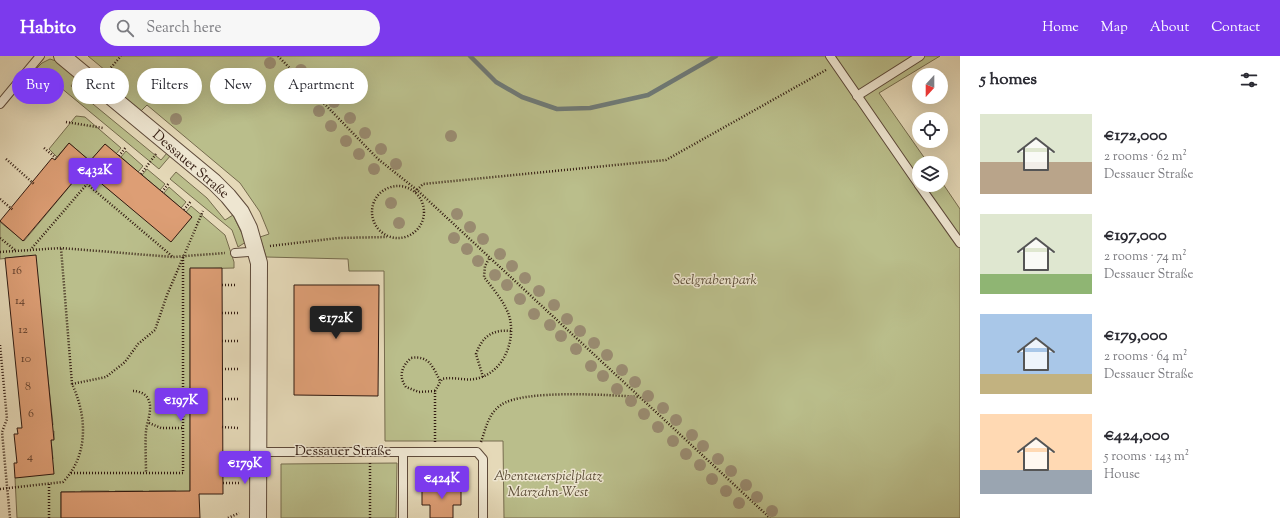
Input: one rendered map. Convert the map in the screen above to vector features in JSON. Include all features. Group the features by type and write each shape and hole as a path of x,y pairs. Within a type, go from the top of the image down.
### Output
{"street":[{"name":"Dessauer Straße","path":"62,56 76,68"},
{"name":"Dessauer Straße","path":"119,104 214,182 241,212 249,228 259,263 258,518"}],"lane":[{"path":"0,104 40,56"},
{"path":"830,56 912,175"},
{"path":"857,96 920,56"},
{"path":"924,192 960,243"},
{"path":"236,253 248,252 256,249"},
{"name":"Dessauer Straße","path":"259,452 477,452"},
{"name":"Dessauer Straße","path":"403,452 403,518"},
{"path":"477,452 483,460 483,518"}],"path":[{"path":"110,68 120,56"},
{"path":"278,56 378,159 490,257 770,518"},
{"path":"416,191 423,184 666,160 836,64"},
{"path":"66,122 103,128"},
{"path":"119,156 126,147"},
{"path":"44,148 56,158"},
{"path":"6,159 34,184"},
{"path":"141,174 147,165"},
{"path":"162,192 169,183"},
{"path":"32,249 87,184 173,257"},
{"path":"397,186 404,186 416,191 422,202 424,211 420,228 405,238 396,239 380,232 372,218 371,210 377,196 382,190 397,186"},
{"path":"0,199 13,210"},
{"path":"184,210 191,201"},
{"path":"72,384 106,377 125,362 138,344 155,330 183,256 203,211"},
{"path":"256,249 275,245 338,238 388,236"},
{"path":"0,238 15,250"},
{"path":"0,252 61,248 173,257 236,253"},
{"path":"0,489 63,482 71,473 76,464 83,435 81,402 72,384 61,248"},
{"path":"71,473 183,473 183,256"},
{"path":"436,452 436,391 440,381 448,378 467,381 492,372 504,360 508,349 511,331 510,318 504,305 484,277 485,266 490,257"},
{"path":"222,285 237,285"},
{"path":"222,313 238,313"},
{"path":"483,376 476,354 482,340 494,332 511,331"},
{"path":"222,341 238,341"},
{"path":"0,345 7,419 2,432 10,518"},
{"path":"436,391 413,391 406,387 401,377 403,366 412,358 424,358 430,362 440,381"},
{"path":"222,369 238,369"},
{"path":"133,391 140,392 147,397 150,404 149,423 146,430 146,473"},
{"path":"477,452 489,416 501,404 524,397 602,394 640,397"},
{"path":"222,398 238,399"},
{"path":"149,423 161,428 183,428"},
{"path":"222,427 238,428"},
{"path":"370,452 370,518"},
{"path":"223,454 239,456"},
{"path":"223,483 239,483"},
{"path":"48,484 48,518"},
{"path":"228,518 239,513"}],"green space":[{"name":"Seelgrabenpark","path":"88,56 940,56 920,68 912,68 912,73 879,93 912,140 912,148 918,148 923,156 912,156 912,192 948,191 960,209 960,518 504,518 503,441 385,441 384,271 349,271 348,259 266,257 260,237 269,234 260,212 240,183 147,105 140,112 129,102 129,68 102,68"},
{"path":"50,59 59,62 72,74 72,97 64,90 64,68 37,68 42,63"},
{"path":"80,104 93,104 161,160 167,153 171,155 159,169"},
{"path":"76,116 85,117 121,148 116,154 105,144 90,161 69,143 57,157 49,149"},
{"path":"126,151 143,166 138,172 121,157"},
{"path":"84,169 171,241 192,217 186,212 191,206 225,235 234,262 234,268 190,269 190,494 176,494 176,491 149,491 148,494 143,494 143,491 115,491 115,494 109,494 109,491 81,491 80,495 75,495 75,492 61,492 61,518 17,518 15,478 53,459 51,440 54,439 54,431 50,432 50,425 53,425 44,341 25,256 0,259 0,222 24,241"},
{"path":"147,169 165,184 160,190 142,175"},
{"path":"176,172 207,198 225,220 233,215 246,242 238,247 232,230 170,179"},
{"path":"169,187 186,202 181,208 164,193"},
{"path":"397,463 396,518 281,518 281,464"}],"building":[{"path":"69,143 90,161 105,144 192,217 171,242 84,169 23,241 0,221 52,158 55,160"},
{"path":"36,255 54,440 51,440 54,474 15,478 14,463 17,463 14,434 18,434 17,428 22,428 5,258"},
{"path":"190,268 222,268 223,494 199,494 200,518 61,518 61,492 190,491"},
{"path":"294,285 379,285 378,396 294,395"},
{"path":"422,486 461,486 461,505 453,505 453,518 430,518 430,505 422,505"}],"waterway":[{"path":"470,56 496,82 522,97 557,109 590,108 648,95 716,56"}],"park label":[{"name":"Abenteuerspielplatz Marzahn-West","path":"548,486"}]}
